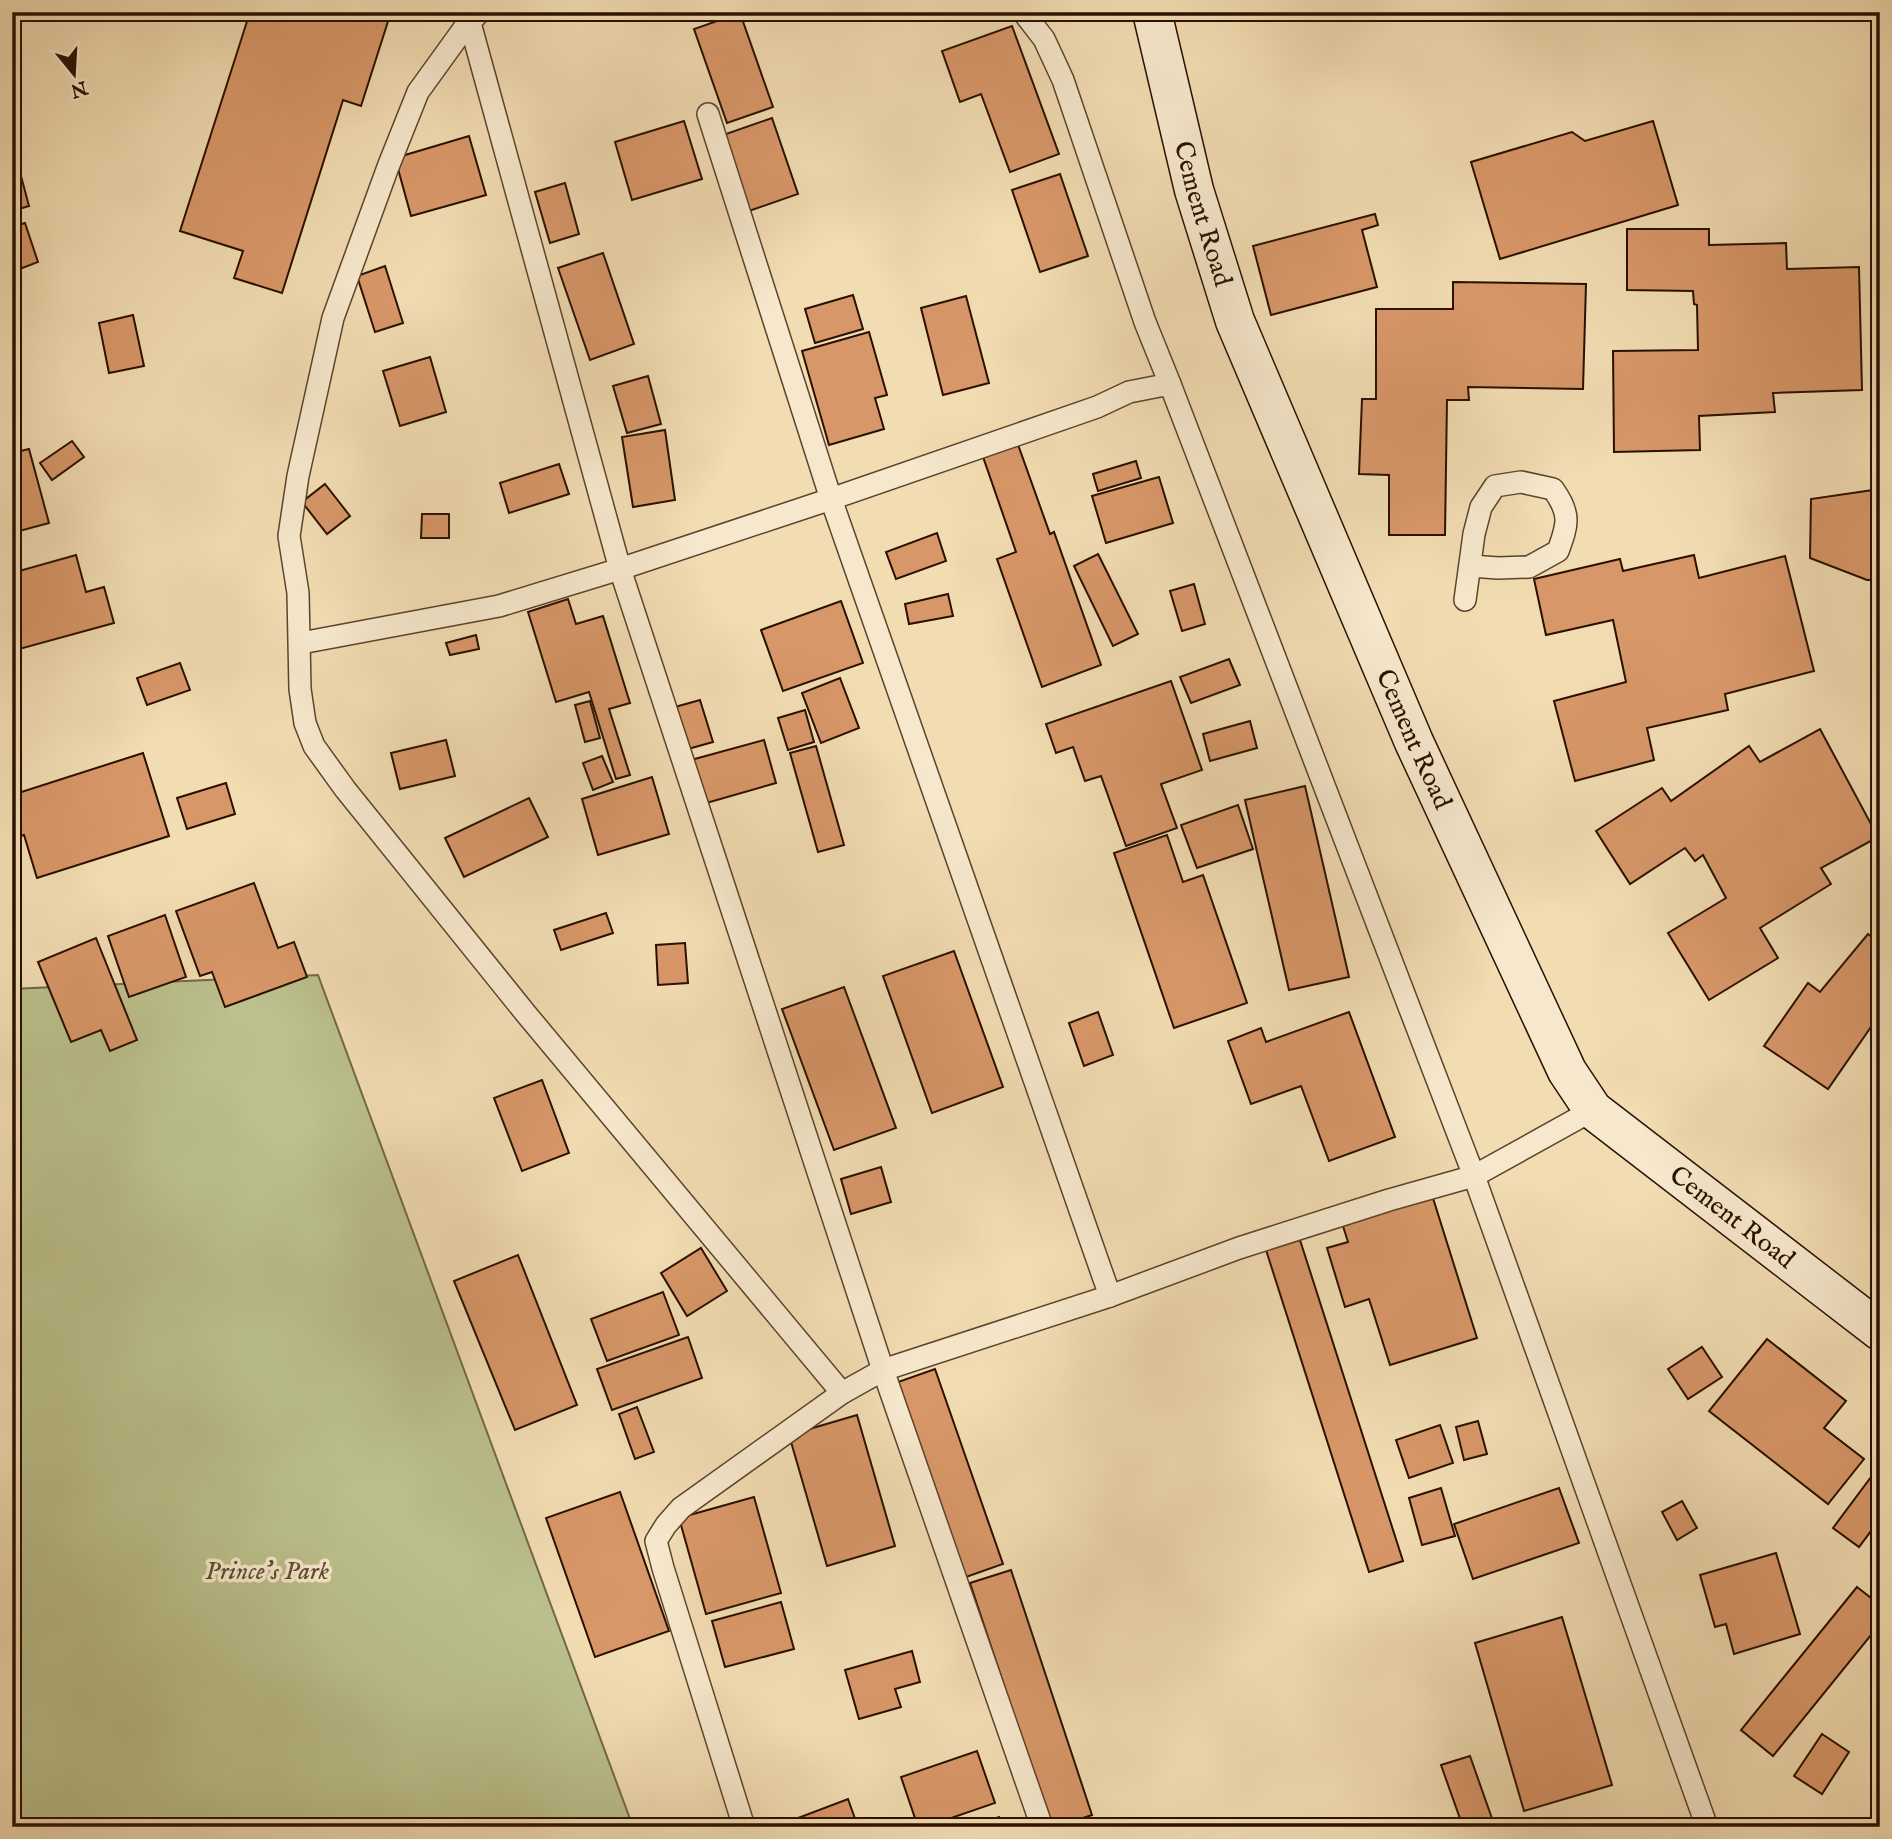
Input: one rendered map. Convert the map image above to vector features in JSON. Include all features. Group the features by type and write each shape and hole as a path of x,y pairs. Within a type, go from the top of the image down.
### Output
{"main road":[{"name":"Cement Road","path":"1152,12 1194,190 1235,321 1414,741 1567,1071 1593,1110 1880,1331"}],"lane":[{"path":"1023,12 1044,39 1063,79 1145,322 1474,1176 1707,1827"},
{"path":"473,15 620,569 883,1370 1042,1827"},
{"path":"473,15 418,92 333,318 298,476 289,536 298,593 300,689 305,723 314,746 345,789 519,1004 842,1393"},
{"path":"708,114 831,499 1110,1296"},
{"path":"301,643 499,606 831,499 1097,407 1129,392 1170,384"},
{"path":"1465,600 1474,534 1481,507 1495,486 1521,482 1553,489 1562,502 1567,527 1558,551 1529,567 1471,566"},
{"path":"744,1827 656,1541 681,1508 842,1393 883,1370 1110,1296 1239,1248 1474,1176 1593,1110"}],"green space":[{"name":"Prince's Park","path":"318,975 633,1827 12,1827 12,989"}],"water":[{"path":"1871,12 1880,12 1880,97 1871,59"}],"building":[{"path":"250,12 391,12 361,106 343,100 282,293 234,278 243,251 180,231"},
{"path":"740,13 773,107 727,123 694,29"},
{"path":"1012,26 1059,154 1010,172 981,94 960,102 942,51"},
{"path":"772,118 798,194 749,211 723,135"},
{"path":"684,121 702,179 632,200 615,142"},
{"path":"1653,121 1678,205 1500,259 1471,162 1572,132 1585,141"},
{"path":"469,136 486,195 411,216 395,158"},
{"path":"17,161 29,206 12,211 12,162"},
{"path":"1060,174 1088,256 1040,272 1012,190"},
{"path":"565,183 579,234 550,243 535,192"},
{"path":"1375,214 1378,225 1362,230 1377,287 1271,315 1253,246"},
{"path":"25,223 38,262 12,272 12,227"},
{"path":"1627,229 1709,229 1709,245 1786,243 1787,269 1859,267 1862,390 1773,393 1775,412 1699,416 1700,450 1614,452 1613,351 1698,350 1697,305 1694,304 1693,291 1627,290"},
{"path":"603,253 634,344 590,360 558,268"},
{"path":"385,266 403,323 375,332 357,276"},
{"path":"1453,282 1586,284 1583,389 1468,387 1469,400 1447,400 1445,535 1389,535 1389,475 1359,474 1362,399 1376,399 1376,309 1453,309"},
{"path":"853,295 863,329 815,343 805,309"},
{"path":"966,296 989,383 943,395 921,308"},
{"path":"133,315 144,366 109,373 99,323"},
{"path":"869,332 887,395 875,398 884,429 829,445 802,351"},
{"path":"430,357 446,412 400,426 383,371"},
{"path":"648,376 661,424 627,433 613,386"},
{"path":"665,430 675,500 633,507 622,437"},
{"path":"1016,439 1050,534 1054,532 1101,665 1042,687 997,559 1016,552 981,451"},
{"path":"72,441 84,457 52,480 40,463"},
{"path":"29,449 49,523 12,533 12,453"},
{"path":"1136,461 1141,478 1098,491 1093,474"},
{"path":"559,464 569,494 509,513 500,483"},
{"path":"1159,477 1173,523 1106,543 1092,496"},
{"path":"325,484 350,516 327,534 302,502"},
{"path":"1880,489 1880,580 1867,580 1810,558 1811,499"},
{"path":"422,514 449,514 449,538 421,538"},
{"path":"937,533 946,561 896,579 886,552"},
{"path":"1098,554 1138,634 1113,646 1074,566"},
{"path":"76,555 86,592 104,587 114,623 12,651 12,573"},
{"path":"1694,555 1699,578 1785,556 1814,671 1725,694 1728,710 1647,728 1654,760 1575,781 1554,701 1626,682 1613,620 1546,635 1534,579 1620,559 1623,571"},
{"path":"1194,584 1205,624 1182,631 1170,591"},
{"path":"948,594 953,616 909,624 905,604"},
{"path":"568,599 576,624 603,616 630,703 609,709 630,775 616,779 589,692 556,702 528,612"},
{"path":"841,601 863,663 783,691 761,630"},
{"path":"476,635 479,649 450,655 446,643"},
{"path":"1229,659 1240,685 1191,703 1180,677"},
{"path":"180,663 190,690 147,705 137,678"},
{"path":"840,678 859,728 821,743 802,693"},
{"path":"1171,681 1202,770 1161,784 1177,828 1126,846 1101,776 1085,781 1073,747 1056,753 1046,724"},
{"path":"700,700 713,742 688,749 675,707"},
{"path":"590,701 600,738 585,742 575,705"},
{"path":"805,710 814,742 788,750 778,718"},
{"path":"1250,721 1257,748 1210,761 1203,734"},
{"path":"1820,729 1878,837 1821,868 1831,884 1760,928 1778,958 1709,1000 1668,933 1726,898 1703,855 1695,861 1685,848 1630,884 1596,831 1662,788 1671,801 1749,746 1760,762"},
{"path":"446,740 455,776 400,789 391,753"},
{"path":"764,740 776,783 703,804 691,760"},
{"path":"816,746 844,845 818,852 790,753"},
{"path":"143,753 169,836 37,878 24,835 20,836 12,810 12,795"},
{"path":"602,756 613,782 593,790 583,763"},
{"path":"652,777 669,834 598,855 582,799"},
{"path":"226,783 235,814 187,829 177,798"},
{"path":"1305,786 1349,977 1289,990 1245,800"},
{"path":"529,798 548,837 464,877 445,838"},
{"path":"1238,805 1253,849 1197,868 1181,825"},
{"path":"1167,835 1183,882 1203,875 1247,1003 1174,1028 1114,853"},
{"path":"254,883 278,948 294,942 307,977 225,1007 212,972 200,976 176,911"},
{"path":"606,913 613,933 561,950 554,930"},
{"path":"165,915 186,977 129,997 108,936"},
{"path":"1868,934 1880,944 1880,1033 1871,1027 1828,1089 1764,1046 1808,983 1820,992"},
{"path":"96,938 137,1040 110,1051 101,1030 71,1042 38,962"},
{"path":"685,943 688,983 658,985 656,945"},
{"path":"954,951 1003,1087 932,1113 883,976"},
{"path":"844,987 896,1128 834,1150 782,1009"},
{"path":"1098,1012 1113,1055 1084,1066 1069,1023"},
{"path":"1349,1012 1395,1137 1329,1161 1301,1086 1251,1104 1228,1041 1261,1028 1266,1042"},
{"path":"542,1080 569,1153 522,1171 494,1098"},
{"path":"881,1167 891,1202 851,1214 841,1179"},
{"path":"1432,1195 1477,1338 1390,1365 1369,1299 1345,1307 1327,1248 1348,1242 1342,1223"},
{"path":"1300,1240 1403,1561 1369,1572 1266,1250"},
{"path":"701,1248 727,1291 687,1316 661,1273"},
{"path":"518,1255 577,1405 515,1430 454,1281"},
{"path":"663,1292 679,1335 607,1361 591,1319"},
{"path":"688,1337 702,1378 612,1410 597,1369"},
{"path":"1767,1339 1846,1401 1824,1428 1864,1459 1828,1504 1709,1411"},
{"path":"1702,1347 1722,1377 1688,1399 1668,1369"},
{"path":"935,1369 1003,1564 966,1577 898,1382"},
{"path":"637,1407 654,1452 635,1459 619,1414"},
{"path":"857,1415 895,1546 827,1566 789,1435"},
{"path":"1478,1421 1487,1454 1464,1460 1456,1427"},
{"path":"1440,1425 1453,1463 1409,1478 1396,1440"},
{"path":"1880,1465 1880,1519 1859,1547 1833,1528"},
{"path":"1441,1488 1455,1536 1422,1545 1409,1498"},
{"path":"1559,1488 1579,1543 1473,1579 1454,1524"},
{"path":"620,1492 669,1631 595,1657 546,1518"},
{"path":"754,1497 781,1593 706,1614 679,1518"},
{"path":"1682,1501 1697,1528 1677,1540 1662,1512"},
{"path":"1776,1553 1800,1634 1734,1654 1726,1624 1715,1627 1700,1575"},
{"path":"1011,1570 1092,1815 1056,1827 1051,1827 970,1583"},
{"path":"1857,1587 1880,1605 1880,1624 1773,1756 1741,1730"},
{"path":"781,1602 794,1649 725,1667 712,1621"},
{"path":"1562,1617 1612,1785 1524,1811 1475,1643"},
{"path":"912,1651 920,1682 895,1689 901,1707 859,1719 845,1670"},
{"path":"1822,1734 1849,1752 1822,1794 1794,1776"},
{"path":"977,1751 995,1803 918,1827 901,1777"},
{"path":"1470,1756 1495,1827 1463,1827 1441,1765"},
{"path":"848,1799 858,1827 777,1827 777,1826"},
{"path":"999,1817 1003,1827 972,1827"}]}
